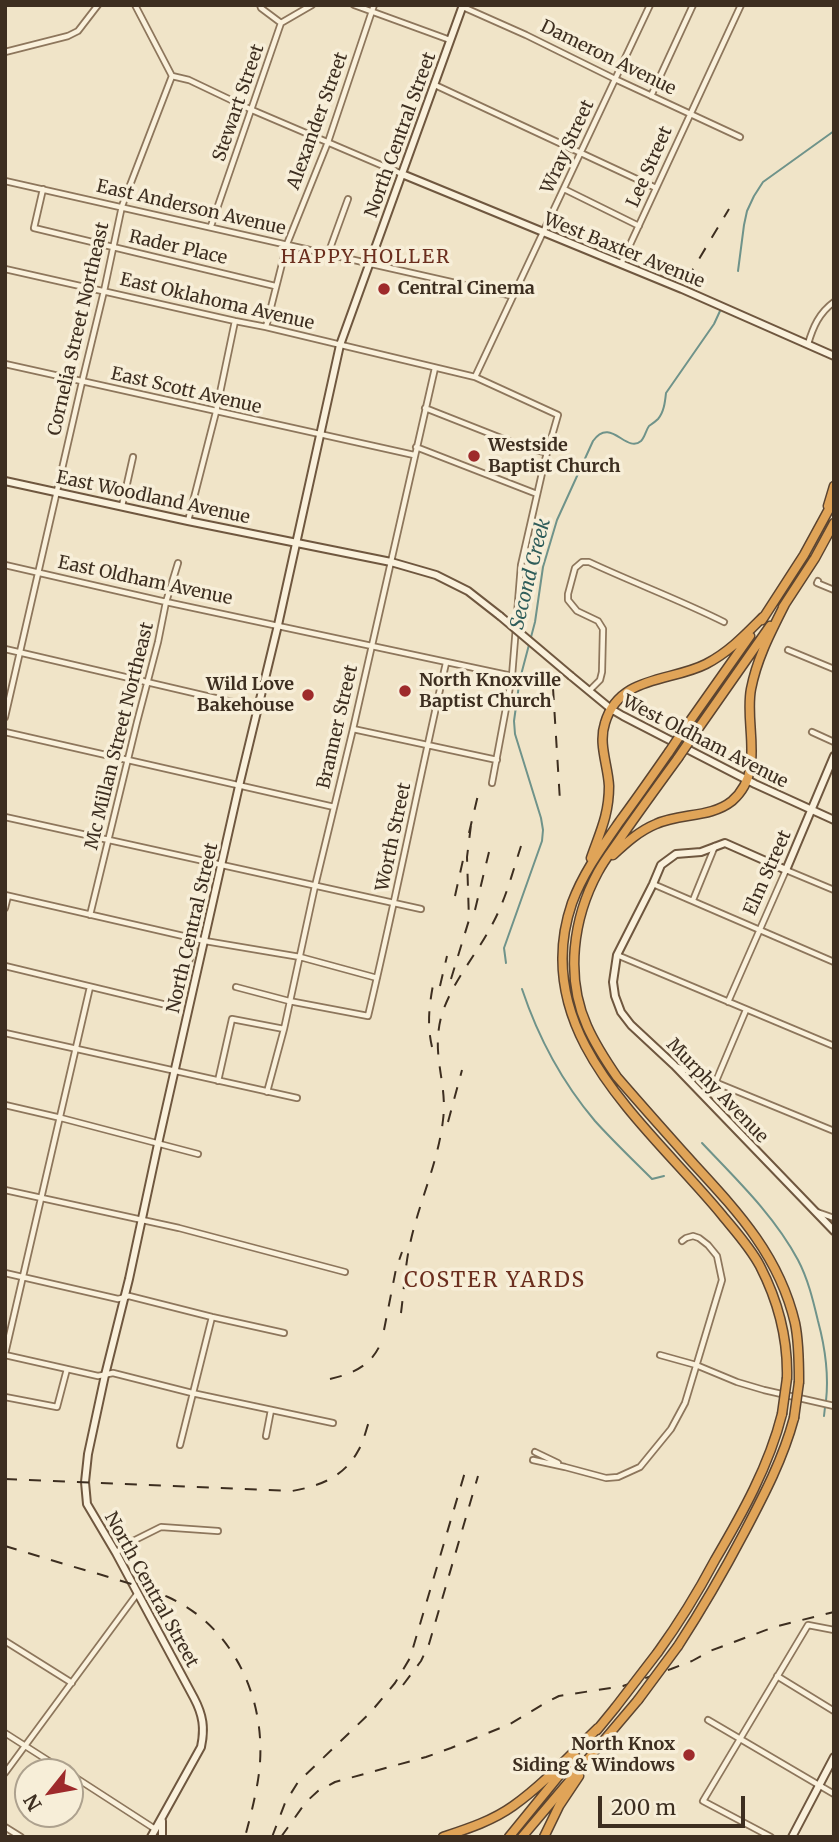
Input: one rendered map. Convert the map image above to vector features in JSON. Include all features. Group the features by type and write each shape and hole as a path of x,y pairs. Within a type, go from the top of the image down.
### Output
{"highway":[{"path":"826,515 834,486"},
{"path":"584,877 598,852 764,617 804,555 834,500"},
{"path":"522,1837 638,1700 678,1646 771,1482 788,1443 794,1418 799,1382 796,1325 776,1270 741,1216 617,1077 594,1041 577,994 574,951 582,912 599,869 785,604 834,523"},
{"path":"824,542 834,530"},
{"path":"599,869 640,832 657,823 711,812 734,800 747,780 752,760 750,693 762,652 785,604"},
{"path":"509,1837 615,1708 658,1652 692,1601 735,1527 766,1463 776,1439 782,1413 787,1378 784,1330 774,1297 759,1264 714,1205 614,1091 588,1054 572,1019 567,1000 563,949 572,903 604,823 608,803 609,782 603,746 603,726 611,709 638,685 702,666 718,658 735,646 764,617"},
{"path":"443,1837 469,1829 513,1806 598,1728"},
{"path":"544,1837 559,1807 595,1750"}],"main road":[{"name":"North Central Street","path":"151,1837 201,1747 204,1726 194,1698 87,1504 85,1482 88,1454 340,345 463,6"},
{"name":"West Baxter Avenue","path":"402,174 834,356"},
{"name":"East Woodland Avenue","path":"5,481 391,562"},
{"name":"West Oldham Avenue","path":"391,562 436,575 468,592 611,709 747,780 834,820"},
{"name":"Elm Street","path":"786,870 834,756"},
{"path":"617,955 660,865 676,854 701,852 724,844 786,870"},
{"name":"Murphy Avenue","path":"617,955 613,982 615,996 621,1012 631,1025 674,1065 834,1231"},
{"path":"792,1837 834,1757"},
{"path":"162,1837 163,1816"}],"street":[{"path":"5,52 78,31 98,5"},
{"path":"135,5 172,76 189,80 402,174"},
{"path":"260,5 281,23 303,7 312,5"},
{"path":"354,5 450,40"},
{"name":"Alexander Street","path":"266,327 287,244 328,142 374,5"},
{"name":"Wray Street","path":"475,377 650,5"},
{"path":"651,96 694,5"},
{"name":"Lee Street","path":"621,264 741,5"},
{"name":"Dameron Avenue","path":"463,6 740,136"},
{"name":"Stewart Street","path":"211,226 281,23"},
{"name":"Cornelia Street Northeast","path":"5,717 122,206 172,76"},
{"path":"435,85 656,188"},
{"name":"East Anderson Avenue","path":"5,181 513,296"},
{"name":"Rader Place","path":"43,189 34,228 275,286"},
{"path":"564,189 639,226"},
{"path":"328,254 348,199"},
{"name":"East Oklahoma Avenue","path":"5,268 475,377 558,415 547,453"},
{"path":"808,344 820,315 834,302"},
{"path":"188,521 216,412 235,321"},
{"name":"East Scott Avenue","path":"5,364 414,456"},
{"name":"Branner Street","path":"267,1092 284,1029 314,886 353,729 435,368"},
{"path":"425,408 524,447 547,453 521,565 512,676 492,783"},
{"path":"416,447 537,494"},
{"path":"121,506 133,457"},
{"path":"589,691 600,680 602,672 603,629 598,621 577,611 568,600 575,568 582,562 589,562 684,602 724,622"},
{"name":"Mc Millan Street Northeast","path":"90,915 166,602 178,564"},
{"name":"East Oldham Avenue","path":"5,565 278,625"},
{"path":"818,581 817,583 834,590"},
{"path":"278,625 512,676"},
{"path":"5,649 258,708"},
{"path":"788,650 834,669"},
{"name":"Worth Street","path":"289,1001 368,1016 446,663"},
{"path":"353,729 497,760"},
{"path":"5,732 334,807"},
{"path":"812,732 834,742"},
{"path":"5,817 421,909"},
{"path":"693,900 715,846"},
{"path":"786,870 834,890"},
{"name":"Elm Street","path":"728,1002 786,870"},
{"path":"653,884 834,962"},
{"path":"5,908 7,895 195,939 300,957 377,978"},
{"path":"5,966 175,1007 195,939"},
{"path":"617,955 834,1046"},
{"path":"90,986 5,1354 98,1376 113,1373 333,1423"},
{"path":"236,987 289,1001"},
{"path":"716,1081 746,1010"},
{"path":"218,1081 232,1019 284,1029"},
{"path":"5,1033 297,1098"},
{"path":"674,1065 834,1131"},
{"path":"5,1105 198,1154"},
{"path":"5,1190 179,1228 345,1272"},
{"path":"813,1210 834,1218"},
{"path":"533,1460 606,1478 618,1477 640,1468 664,1439 685,1403 722,1280 717,1256 708,1245 696,1237"},
{"path":"5,1273 118,1299 129,1296 284,1333"},
{"path":"180,1445 212,1317"},
{"path":"660,1355 696,1365 764,1391 832,1406"},
{"path":"5,1397 57,1408 67,1368"},
{"path":"266,1436 271,1410"},
{"path":"535,1452 565,1467"},
{"path":"116,1553 125,1545 161,1527 218,1531"},
{"path":"5,1773 137,1594"},
{"path":"771,1837 703,1801 808,1625 834,1630"},
{"path":"5,1641 72,1683"},
{"path":"777,1676 834,1711"},
{"path":"708,1720 834,1794"},
{"path":"5,1733 45,1758"},
{"path":"84,1783 155,1829"},
{"path":"5,1827 21,1837"}],"waterway":[{"name":"Second Creek","path":"738,271 747,211 763,182 834,131"},
{"name":"Second Creek","path":"521,675 535,622 543,567 557,520 593,441 606,432 635,444 644,438 649,426 662,413 666,393 714,324 720,311"},
{"name":"Second Creek","path":"506,963 504,948 542,841 543,830 515,734 519,685"},
{"name":"Second Creek","path":"522,989 552,1058 583,1106 652,1179 664,1176"},
{"path":"702,1143 766,1213 802,1267 823,1341 827,1371 826,1401"},
{"path":"824,1416 825,1407"}],"railway":[{"path":"687,279 729,209"},
{"path":"553,688 560,801"},
{"path":"469,833 478,795"},
{"path":"451,979 469,920 467,857 471,825"},
{"path":"401,1313 410,1244 441,1136 444,1106 438,1043 442,1014 498,912 521,846"},
{"path":"475,910 489,852"},
{"path":"455,896 463,860"},
{"path":"440,986 447,956"},
{"path":"432,1047 429,1016 433,985"},
{"path":"448,1122 462,1070"},
{"path":"384,1330 402,1252"},
{"path":"330,1379 359,1369 379,1347"},
{"path":"5,1479 292,1491 321,1483 346,1468 360,1447 370,1419"},
{"path":"272,1837 285,1803 298,1782 370,1713 395,1683 410,1658 465,1472"},
{"path":"403,1685 421,1661 429,1644 478,1476"},
{"path":"5,1546 168,1597 213,1628 230,1649 243,1673 253,1698 259,1725 258,1780 245,1837"},
{"path":"281,1837 306,1802 318,1791 335,1782 451,1748 510,1724 559,1696 623,1686 774,1627 834,1612"}],"place":[{"name":"Central Cinema","path":"384,289"},
{"name":"Westside Baptist Church","path":"474,456"},
{"name":"North Knoxville Baptist Church","path":"405,691"},
{"name":"Wild Love Bakehouse","path":"308,695"},
{"name":"North Knox Siding & Windows","path":"689,1755"}],"district":[{"name":"HAPPY HOLLER","path":"366,258"},
{"name":"COSTER YARDS","path":"495,1281"}]}
